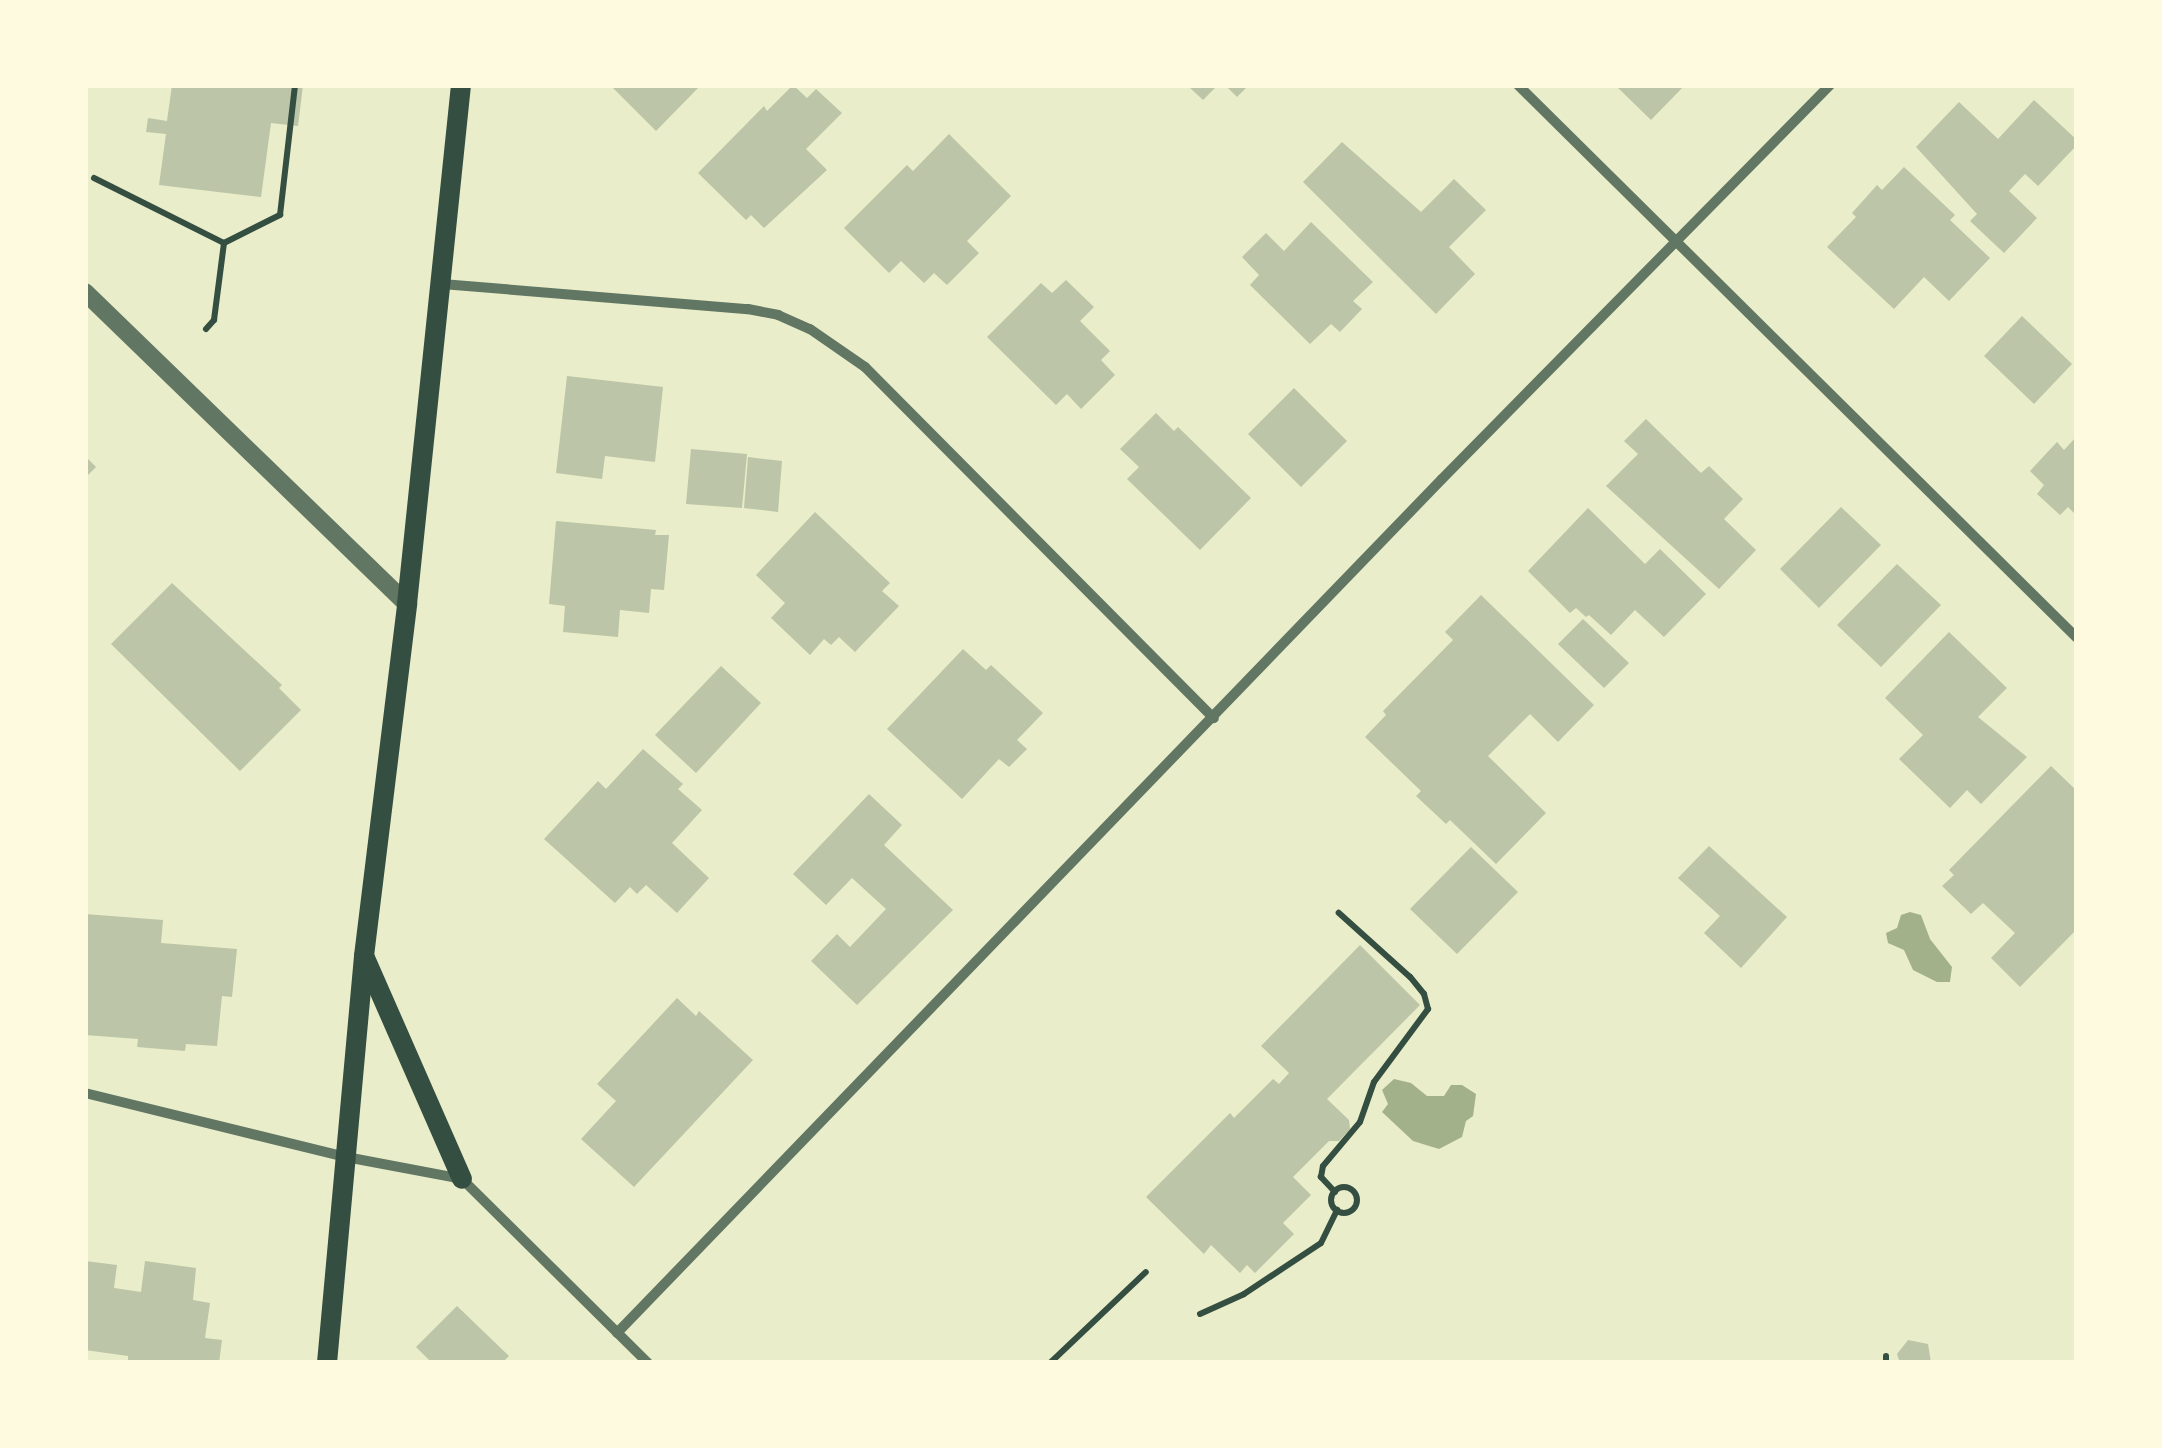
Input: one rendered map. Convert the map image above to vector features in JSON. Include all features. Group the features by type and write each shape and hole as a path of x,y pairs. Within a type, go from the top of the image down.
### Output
{"main road":[{"path":"327,1363 364,956 407,604 461,85"},
{"path":"364,956 462,1179"}],"street":[{"path":"1518,85 2077,638"},
{"path":"617,1332 1442,478 1830,85"},
{"path":"442,284 748,308 778,314 810,329 864,367 1214,718"},
{"path":"85,292 407,604"},
{"path":"85,1092 346,1157 462,1179 648,1363"}],"path":[{"path":"224,243 280,215 295,85"},
{"path":"94,178 224,243"},
{"path":"206,329 214,320 224,243"},
{"path":"1335,1192 1321,1177 1323,1166 1360,1122 1374,1082 1428,1009 1424,994 1410,978 1339,913"},
{"path":"1350,1188 1358,1202 1350,1212 1337,1210 1331,1199 1335,1192 1350,1188"},
{"path":"1200,1314 1244,1294 1321,1243 1337,1210"},
{"path":"1050,1363 1146,1272"}],"shaded area":[{"path":"1901,915 1921,915 1930,939 1952,967 1950,982 1937,982 1913,970 1904,950 1888,943 1886,933 1897,928"},
{"path":"1394,1079 1411,1083 1427,1096 1444,1096 1451,1085 1462,1085 1476,1094 1473,1116 1466,1121 1462,1137 1439,1149 1413,1141 1382,1112 1388,1104 1382,1090"}],"building":[{"path":"172,85 303,85 298,126 271,123 261,197 159,185 166,134 146,132 148,118 167,121"},
{"path":"610,85 701,85 656,131"},
{"path":"793,85 807,98 816,89 842,113 806,149 827,170 764,228 751,215 746,220 698,173 764,106 767,111"},
{"path":"1187,85 1218,85 1203,100"},
{"path":"1225,85 1249,85 1237,97"},
{"path":"1615,85 1685,85 1651,120"},
{"path":"2034,100 2077,140 2077,145 2038,186 2025,174 2009,191 2037,218 2004,253 1970,221 1977,214 1916,147 1959,102 1998,139"},
{"path":"949,134 1011,196 967,241 979,253 947,285 934,273 924,283 901,261 889,273 844,228 907,165 913,171"},
{"path":"1342,142 1421,212 1454,179 1486,210 1449,247 1475,274 1436,314 1303,182"},
{"path":"1904,167 1955,215 1950,220 1990,258 1949,301 1924,277 1894,309 1827,247 1856,217 1852,213 1877,185 1882,190"},
{"path":"1311,222 1373,282 1353,301 1362,309 1340,332 1331,324 1310,344 1250,285 1259,275 1242,257 1266,233 1284,251"},
{"path":"1066,280 1094,307 1080,321 1110,351 1101,360 1115,375 1081,409 1067,394 1056,405 987,337 1041,283 1052,293"},
{"path":"2022,316 2072,364 2034,404 1984,356"},
{"path":"567,376 663,387 655,462 605,456 602,479 556,473"},
{"path":"1294,388 1347,441 1301,487 1248,434"},
{"path":"1156,413 1174,431 1178,427 1251,498 1200,550 1127,479 1139,467 1120,449"},
{"path":"1646,419 1701,473 1709,466 1743,499 1724,519 1756,550 1719,589 1606,486 1638,454 1624,441"},
{"path":"2077,436 2077,509 2074,513 2068,507 2060,515 2037,494 2044,485 2030,471 2057,442 2064,450"},
{"path":"691,449 747,454 742,508 686,504"},
{"path":"85,456 96,467 85,478"},
{"path":"748,457 782,461 778,512 744,508"},
{"path":"1841,507 1881,545 1819,608 1780,569"},
{"path":"1588,508 1645,564 1660,549 1706,594 1664,637 1635,610 1611,635 1576,608 1570,613 1528,571"},
{"path":"815,512 890,583 882,591 899,606 855,652 839,637 831,645 824,639 810,655 771,618 785,603 756,575"},
{"path":"556,521 656,530 655,535 669,535 664,590 651,589 649,613 620,610 618,637 563,632 565,606 549,604"},
{"path":"1897,564 1941,605 1881,667 1837,625"},
{"path":"172,583 282,685 279,688 301,710 240,771 111,644"},
{"path":"1481,595 1594,705 1558,742 1530,714 1488,756 1546,813 1496,864 1450,820 1446,824 1416,796 1421,791 1365,737 1386,715 1383,711 1453,640 1445,632"},
{"path":"1583,619 1629,663 1604,688 1558,644"},
{"path":"1949,632 2007,688 1978,717 2027,757 1981,804 1967,790 1950,808 1899,759 1923,735 1885,698"},
{"path":"963,649 986,670 991,665 1043,713 1017,740 1027,749 1009,767 999,759 962,799 887,729"},
{"path":"721,666 761,703 696,773 655,735"},
{"path":"643,749 683,784 678,789 702,810 672,843 709,878 677,913 646,885 637,894 630,887 615,903 544,839 598,781 606,789"},
{"path":"2051,766 2077,791 2077,929 2020,987 1991,958 2015,933 1983,903 1971,914 1942,886 1954,875 1949,870"},
{"path":"869,794 902,825 884,845 953,910 857,1005 811,961 837,934 850,947 886,909 852,878 826,905 793,874"},
{"path":"1709,846 1787,917 1741,968 1704,933 1720,916 1678,878"},
{"path":"1471,847 1518,892 1457,954 1410,909"},
{"path":"85,914 163,920 161,943 237,949 232,997 222,996 217,1046 186,1044 185,1051 137,1047 138,1039 85,1035"},
{"path":"1360,945 1420,1005 1327,1099 1349,1120 1350,1129 1339,1141 1329,1141 1293,1177 1311,1195 1283,1223 1294,1234 1255,1273 1247,1265 1240,1273 1211,1245 1204,1254 1146,1197 1230,1113 1234,1118 1273,1079 1279,1084 1289,1073 1261,1046"},
{"path":"677,998 696,1016 699,1011 753,1060 634,1187 581,1139 616,1101 597,1084"},
{"path":"85,1261 117,1265 114,1288 141,1292 145,1261 196,1268 193,1300 210,1303 205,1338 222,1340 219,1363 128,1363 128,1356 85,1350"},
{"path":"457,1306 509,1356 502,1363 432,1363 416,1347"},
{"path":"1908,1340 1928,1344 1931,1363 1900,1363 1897,1354"}]}
